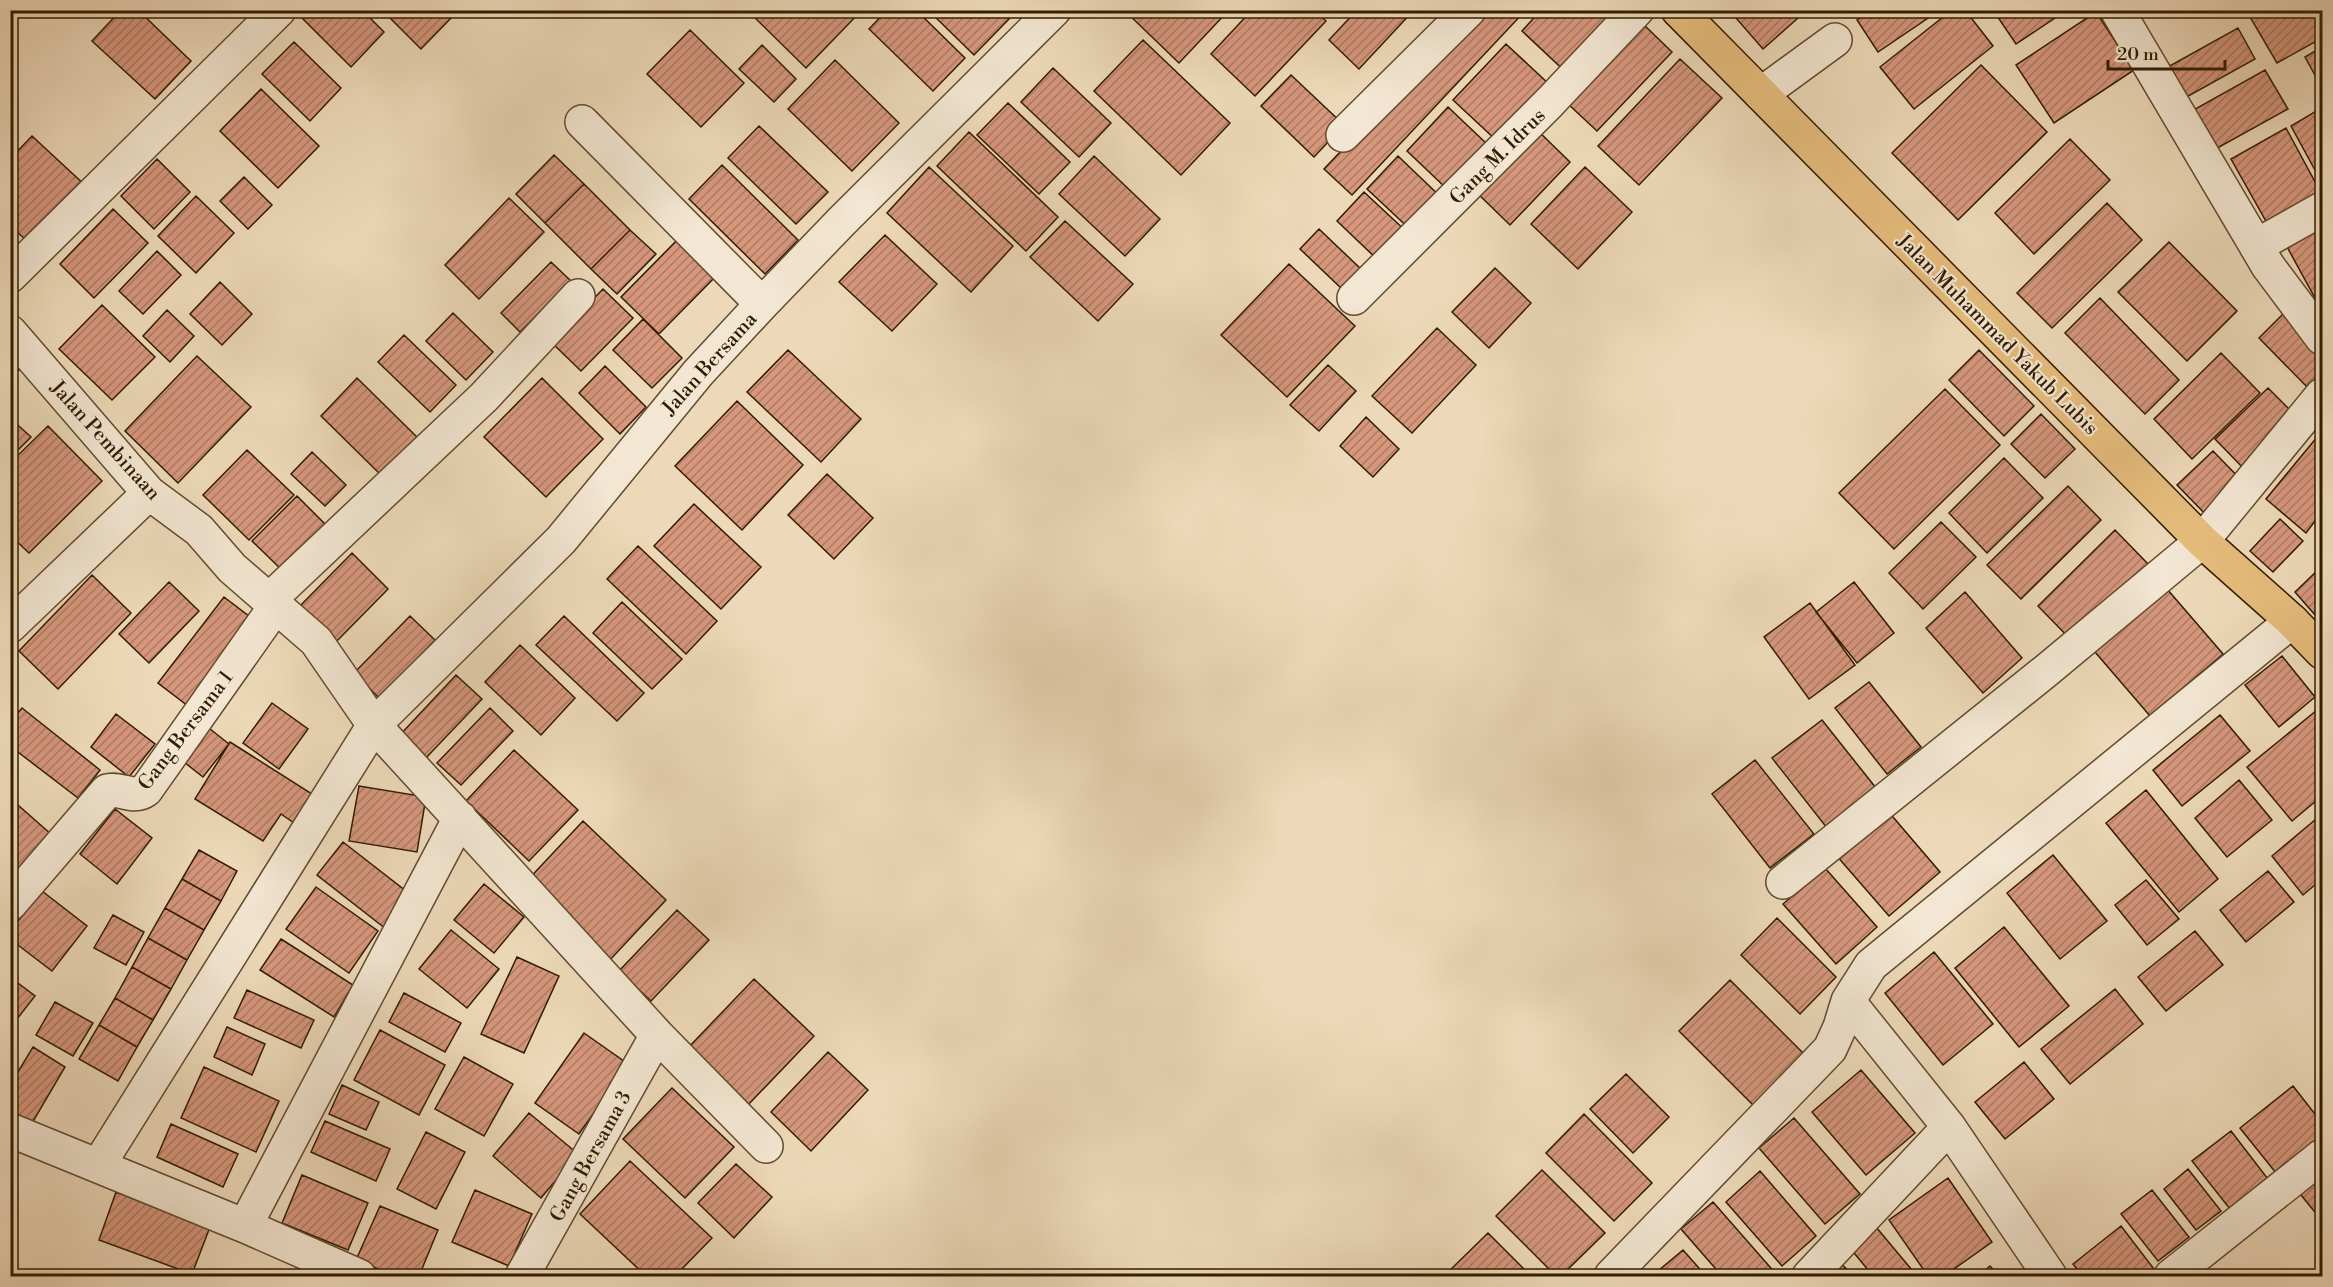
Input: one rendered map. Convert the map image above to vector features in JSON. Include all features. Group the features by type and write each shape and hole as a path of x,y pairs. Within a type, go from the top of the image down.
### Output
{"main road":[{"name":"Jalan Muhammad Yakub Lubis","path":"1678,10 2202,541 2292,621 2322,652"}],"street":[{"path":"10,276 279,10"},
{"name":"Jalan Bersama","path":"98,1166 374,724 561,540 698,372 762,304 1054,10"},
{"path":"1343,135 1469,10"},
{"name":"Gang M. Idrus","path":"1354,298 1542,111 1637,10"},
{"path":"2117,10 2268,266 2322,339"},
{"path":"1761,94 1835,40"},
{"path":"582,122 762,304"},
{"path":"2256,246 2322,209"},
{"path":"272,604 484,397 578,296"},
{"name":"Jalan Pembinaan","path":"10,332 149,493 199,530 232,568 316,641 374,724 657,1035 766,1146"},
{"path":"1783,882 2202,541 2322,395"},
{"path":"10,626 149,493"},
{"name":"Gang Bersama 1","path":"10,904 107,791 111,789 136,795 146,790 272,604"},
{"path":"1611,1276 1830,1049 1848,1001 1871,965 2292,621"},
{"path":"245,1226 460,818"},
{"path":"1848,1001 1949,1128 2050,1276"},
{"name":"Gang Bersama 3","path":"522,1276 657,1035"},
{"path":"1809,1276 1949,1128"},
{"path":"10,1130 245,1226 359,1276"},
{"path":"2171,1276 2322,1156"}],"building":[{"path":"121,10 138,10 191,61 155,99 92,41"},
{"path":"310,10 362,10 384,32 351,67 302,18"},
{"path":"382,10 454,10 456,13 421,49"},
{"path":"747,10 862,10 806,68"},
{"path":"887,10 916,10 965,58 933,91 869,29"},
{"path":"928,10 1001,10 1009,19 974,55"},
{"path":"1124,10 1229,10 1179,63"},
{"path":"1252,10 1314,10 1326,21 1255,96 1211,54"},
{"path":"1357,10 1414,10 1359,69 1329,40"},
{"path":"1475,10 1526,10 1352,195 1324,169"},
{"path":"1541,10 1634,10 1571,77 1522,31"},
{"path":"1729,10 1807,10 1763,49"},
{"path":"1871,10 1940,10 1878,52 1857,20"},
{"path":"1952,10 1965,10 1993,46 1914,109 1880,67"},
{"path":"1993,10 2067,10 2016,44"},
{"path":"2261,10 2322,10 2322,38 2277,63 2250,17"},
{"path":"2096,12 2134,70 2054,123 2016,65"},
{"path":"1643,24 1672,52 1597,131 1567,103"},
{"path":"2238,28 2255,59 2183,99 2166,68"},
{"path":"690,30 744,83 701,127 647,74"},
{"path":"1143,40 1230,123 1181,175 1094,91"},
{"path":"294,42 341,88 310,121 262,74"},
{"path":"1506,44 1550,85 1497,141 1453,100"},
{"path":"762,45 796,79 774,102 739,69"},
{"path":"2322,47 2322,88 2305,57"},
{"path":"1680,59 1722,98 1639,185 1598,146"},
{"path":"835,60 899,123 852,171 788,109"},
{"path":"1981,65 2047,132 1958,220 1892,153"},
{"path":"1053,68 1111,123 1079,157 1021,102"},
{"path":"2265,70 2288,109 2212,151 2190,112"},
{"path":"1291,75 1344,125 1314,157 1261,106"},
{"path":"261,89 319,146 278,188 220,131"},
{"path":"1008,103 1070,162 1039,194 977,135"},
{"path":"1448,107 1488,145 1447,189 1407,151"},
{"path":"2318,110 2322,118 2322,183 2291,126"},
{"path":"759,126 828,192 796,224 728,158"},
{"path":"1534,127 1570,162 1510,225 1474,190"},
{"path":"2286,128 2321,193 2267,223 2231,159"},
{"path":"969,132 1058,217 1026,251 937,166"},
{"path":"32,136 87,187 33,246 10,226 10,159"},
{"path":"2070,139 2110,180 2034,254 1995,213"},
{"path":"554,155 584,184 545,223 516,194"},
{"path":"1094,156 1160,219 1125,256 1059,194"},
{"path":"1398,156 1446,202 1415,234 1367,189"},
{"path":"157,159 190,192 154,229 121,196"},
{"path":"722,165 798,240 765,274 689,199"},
{"path":"929,167 1013,246 971,292 887,213"},
{"path":"1585,167 1632,212 1578,269 1531,224"},
{"path":"244,177 272,205 248,229 220,201"},
{"path":"584,184 630,230 591,269 545,223"},
{"path":"1364,192 1408,233 1380,262 1337,221"},
{"path":"196,196 234,233 196,273 158,236"},
{"path":"509,198 544,232 479,299 445,265"},
{"path":"2107,203 2142,240 2052,328 2017,293"},
{"path":"113,209 148,243 94,298 60,264"},
{"path":"1065,221 1133,284 1098,321 1030,257"},
{"path":"2322,224 2322,311 2286,245"},
{"path":"1319,229 1362,270 1342,289 1300,249"},
{"path":"630,230 656,254 617,294 591,269"},
{"path":"885,235 937,284 892,331 839,282"},
{"path":"681,236 719,273 659,334 621,297"},
{"path":"2169,242 2237,311 2187,361 2118,292"},
{"path":"157,251 181,275 143,314 119,291"},
{"path":"551,262 571,281 520,332 501,313"},
{"path":"1289,264 1355,326 1287,397 1221,335"},
{"path":"1495,268 1531,303 1489,348 1452,312"},
{"path":"220,282 252,314 222,345 190,314"},
{"path":"603,289 633,318 581,371 551,342"},
{"path":"2100,298 2179,380 2145,414 2065,333"},
{"path":"102,305 155,357 112,400 59,349"},
{"path":"167,310 194,336 170,362 143,336"},
{"path":"2285,312 2322,351 2322,374 2308,388 2259,338"},
{"path":"453,313 493,352 466,380 426,341"},
{"path":"643,319 682,358 652,388 613,350"},
{"path":"1437,328 1476,365 1412,433 1372,396"},
{"path":"404,335 456,385 430,412 378,362"},
{"path":"788,350 861,419 821,462 747,392"},
{"path":"1979,350 2034,406 2004,436 1949,380"},
{"path":"2221,353 2260,393 2192,459 2154,419"},
{"path":"197,356 251,407 178,483 125,431"},
{"path":"10,360 20,369 10,379"},
{"path":"1328,365 1356,391 1319,431 1290,405"},
{"path":"605,366 646,407 620,434 579,393"},
{"path":"357,378 420,440 384,478 321,416"},
{"path":"542,378 603,439 546,497 484,437"},
{"path":"2268,388 2300,420 2247,472 2215,439"},
{"path":"1945,389 2000,445 1894,549 1839,493"},
{"path":"737,401 803,465 742,530 675,466"},
{"path":"2041,414 2075,449 2045,478 2011,444"},
{"path":"1366,417 1399,449 1373,477 1340,446"},
{"path":"10,418 31,437 10,458"},
{"path":"48,426 102,481 29,553 10,535 10,463"},
{"path":"2322,431 2322,512 2306,533 2266,499"},
{"path":"247,450 294,495 249,540 203,495"},
{"path":"2213,451 2246,485 2211,520 2177,485"},
{"path":"312,452 346,485 325,506 291,474"},
{"path":"2004,458 2043,498 1987,553 1949,513"},
{"path":"827,474 873,518 834,559 788,515"},
{"path":"2068,486 2101,520 2021,599 1987,565"},
{"path":"297,496 328,527 284,572 252,541"},
{"path":"694,504 761,567 721,609 654,546"},
{"path":"2280,519 2303,541 2273,572 2250,551"},
{"path":"1941,522 1976,557 1923,609 1889,573"},
{"path":"2115,530 2150,566 2073,642 2038,606"},
{"path":"638,546 717,621 686,654 607,579"},
{"path":"352,553 388,589 336,642 300,606"},
{"path":"2322,566 2322,623 2295,592"},
{"path":"92,575 131,613 58,689 19,651"},
{"path":"169,582 199,611 149,663 119,634"},
{"path":"1854,582 1894,633 1857,663 1816,612"},
{"path":"2161,582 2223,654 2150,716 2089,645"},
{"path":"1965,592 2022,658 1983,693 1926,628"},
{"path":"224,597 254,620 188,706 158,683"},
{"path":"622,602 682,659 652,689 593,633"},
{"path":"1810,603 1855,665 1809,699 1764,637"},
{"path":"410,616 435,640 379,698 354,673"},
{"path":"564,616 644,693 617,721 536,645"},
{"path":"520,645 575,698 541,735 485,682"},
{"path":"2282,656 2315,697 2279,727 2245,685"},
{"path":"456,675 482,699 424,760 399,736"},
{"path":"1869,682 1921,747 1887,774 1835,708"},
{"path":"272,703 308,729 279,769 243,743"},
{"path":"2322,706 2322,796 2292,821 2247,767"},
{"path":"22,708 100,770 78,798 10,746 10,722"},
{"path":"490,708 513,731 461,785 437,763"},
{"path":"116,714 155,744 129,777 91,747"},
{"path":"2220,715 2250,751 2182,806 2153,770"},
{"path":"1822,720 1876,788 1827,828 1772,758"},
{"path":"200,721 229,744 203,777 175,755"},
{"path":"230,742 312,794 294,823 281,814 263,841 195,799"},
{"path":"514,750 578,810 529,861 466,801"},
{"path":"1755,760 1814,834 1770,868 1712,794"},
{"path":"2239,780 2272,820 2227,857 2195,818"},
{"path":"359,786 426,797 417,852 349,841"},
{"path":"2146,790 2218,879 2179,912 2106,823"},
{"path":"10,798 52,835 10,879"},
{"path":"115,809 152,838 117,884 80,854"},
{"path":"1887,810 1940,872 1889,916 1836,855"},
{"path":"2322,814 2322,879 2303,895 2272,856"},
{"path":"583,821 666,900 608,962 525,883"},
{"path":"343,842 411,895 386,929 317,875"},
{"path":"199,850 237,871 221,901 182,879"},
{"path":"2053,855 2107,921 2060,959 2007,893"},
{"path":"1825,868 1877,927 1836,964 1783,904"},
{"path":"2268,871 2294,902 2246,942 2220,910"},
{"path":"182,879 221,901 204,930 165,908"},
{"path":"2146,880 2179,919 2147,945 2115,905"},
{"path":"484,884 524,917 494,953 454,920"},
{"path":"316,887 378,931 349,973 286,929"},
{"path":"42,891 87,926 52,971 10,939 10,931"},
{"path":"165,908 204,930 187,960 148,938"},
{"path":"677,910 709,940 651,1001 619,971"},
{"path":"113,915 144,932 126,965 94,948"},
{"path":"1777,918 1836,977 1800,1014 1741,955"},
{"path":"2004,927 2069,1006 2019,1047 1955,968"},
{"path":"451,930 499,969 467,1008 419,969"},
{"path":"2195,931 2223,965 2166,1011 2138,977"},
{"path":"148,938 187,960 171,989 132,967"},
{"path":"281,939 353,985 334,1017 260,970"},
{"path":"1934,952 1993,1024 1943,1065 1885,993"},
{"path":"517,957 559,976 524,1053 481,1034"},
{"path":"132,967 171,989 153,1020 115,998"},
{"path":"10,977 35,996 10,1028"},
{"path":"754,979 814,1036 746,1107 686,1050"},
{"path":"1730,980 1807,1057 1756,1108 1679,1031"},
{"path":"2115,989 2143,1024 2070,1084 2041,1049"},
{"path":"247,990 314,1020 301,1048 234,1018"},
{"path":"404,993 461,1023 445,1052 389,1022"},
{"path":"115,998 153,1020 137,1047 99,1025"},
{"path":"55,1002 93,1023 73,1056 36,1035"},
{"path":"99,1025 137,1047 118,1081 79,1059"},
{"path":"227,1027 265,1044 252,1075 214,1057"},
{"path":"380,1030 445,1065 419,1115 354,1080"},
{"path":"584,1033 628,1064 579,1134 535,1103"},
{"path":"33,1047 65,1067 28,1130 10,1119 10,1085"},
{"path":"828,1052 868,1090 811,1151 771,1112"},
{"path":"464,1057 513,1084 484,1136 435,1109"},
{"path":"2024,1062 2054,1099 2005,1139 1975,1102"},
{"path":"204,1067 279,1101 256,1152 181,1118"},
{"path":"1861,1070 1915,1133 1866,1175 1812,1112"},
{"path":"1626,1074 1669,1117 1633,1153 1590,1109"},
{"path":"342,1085 379,1102 366,1130 329,1114"},
{"path":"2293,1086 2322,1123 2322,1136 2276,1173 2240,1128"},
{"path":"672,1088 734,1147 685,1198 623,1139"},
{"path":"529,1113 578,1154 541,1198 493,1156"},
{"path":"1584,1114 1652,1183 1614,1221 1546,1153"},
{"path":"1794,1118 1860,1194 1825,1224 1759,1148"},
{"path":"325,1121 390,1149 376,1181 311,1152"},
{"path":"171,1124 238,1154 223,1187 157,1157"},
{"path":"2231,1131 2268,1179 2230,1209 2192,1161"},
{"path":"426,1132 465,1152 436,1209 397,1189"},
{"path":"630,1161 712,1238 675,1276 646,1276 580,1214"},
{"path":"736,1164 772,1197 734,1238 698,1203"},
{"path":"2188,1169 2221,1211 2196,1230 2164,1189"},
{"path":"2322,1169 2322,1221 2297,1190"},
{"path":"1542,1170 1605,1233 1561,1276 1556,1276 1496,1216"},
{"path":"1760,1171 1816,1236 1782,1266 1726,1202"},
{"path":"302,1175 368,1203 348,1250 282,1223"},
{"path":"1948,1178 1992,1242 1944,1276 1928,1276 1889,1220"},
{"path":"475,1190 532,1214 509,1266 452,1242"},
{"path":"2152,1190 2189,1237 2158,1261 2121,1214"},
{"path":"116,1192 210,1227 192,1274 99,1240"},
{"path":"1713,1202 1777,1275 1722,1276 1681,1229"},
{"path":"380,1206 438,1230 419,1276 396,1276 356,1260"},
{"path":"2121,1226 2154,1269 2145,1276 2083,1276 2073,1264"},
{"path":"1876,1227 1917,1276 1873,1276 1850,1248"},
{"path":"1488,1233 1531,1276 1444,1276"},
{"path":"1683,1250 1706,1276 1652,1276"},
{"path":"1835,1258 1854,1276 1817,1276"},
{"path":"1990,1266 1999,1276 1978,1276"}]}
